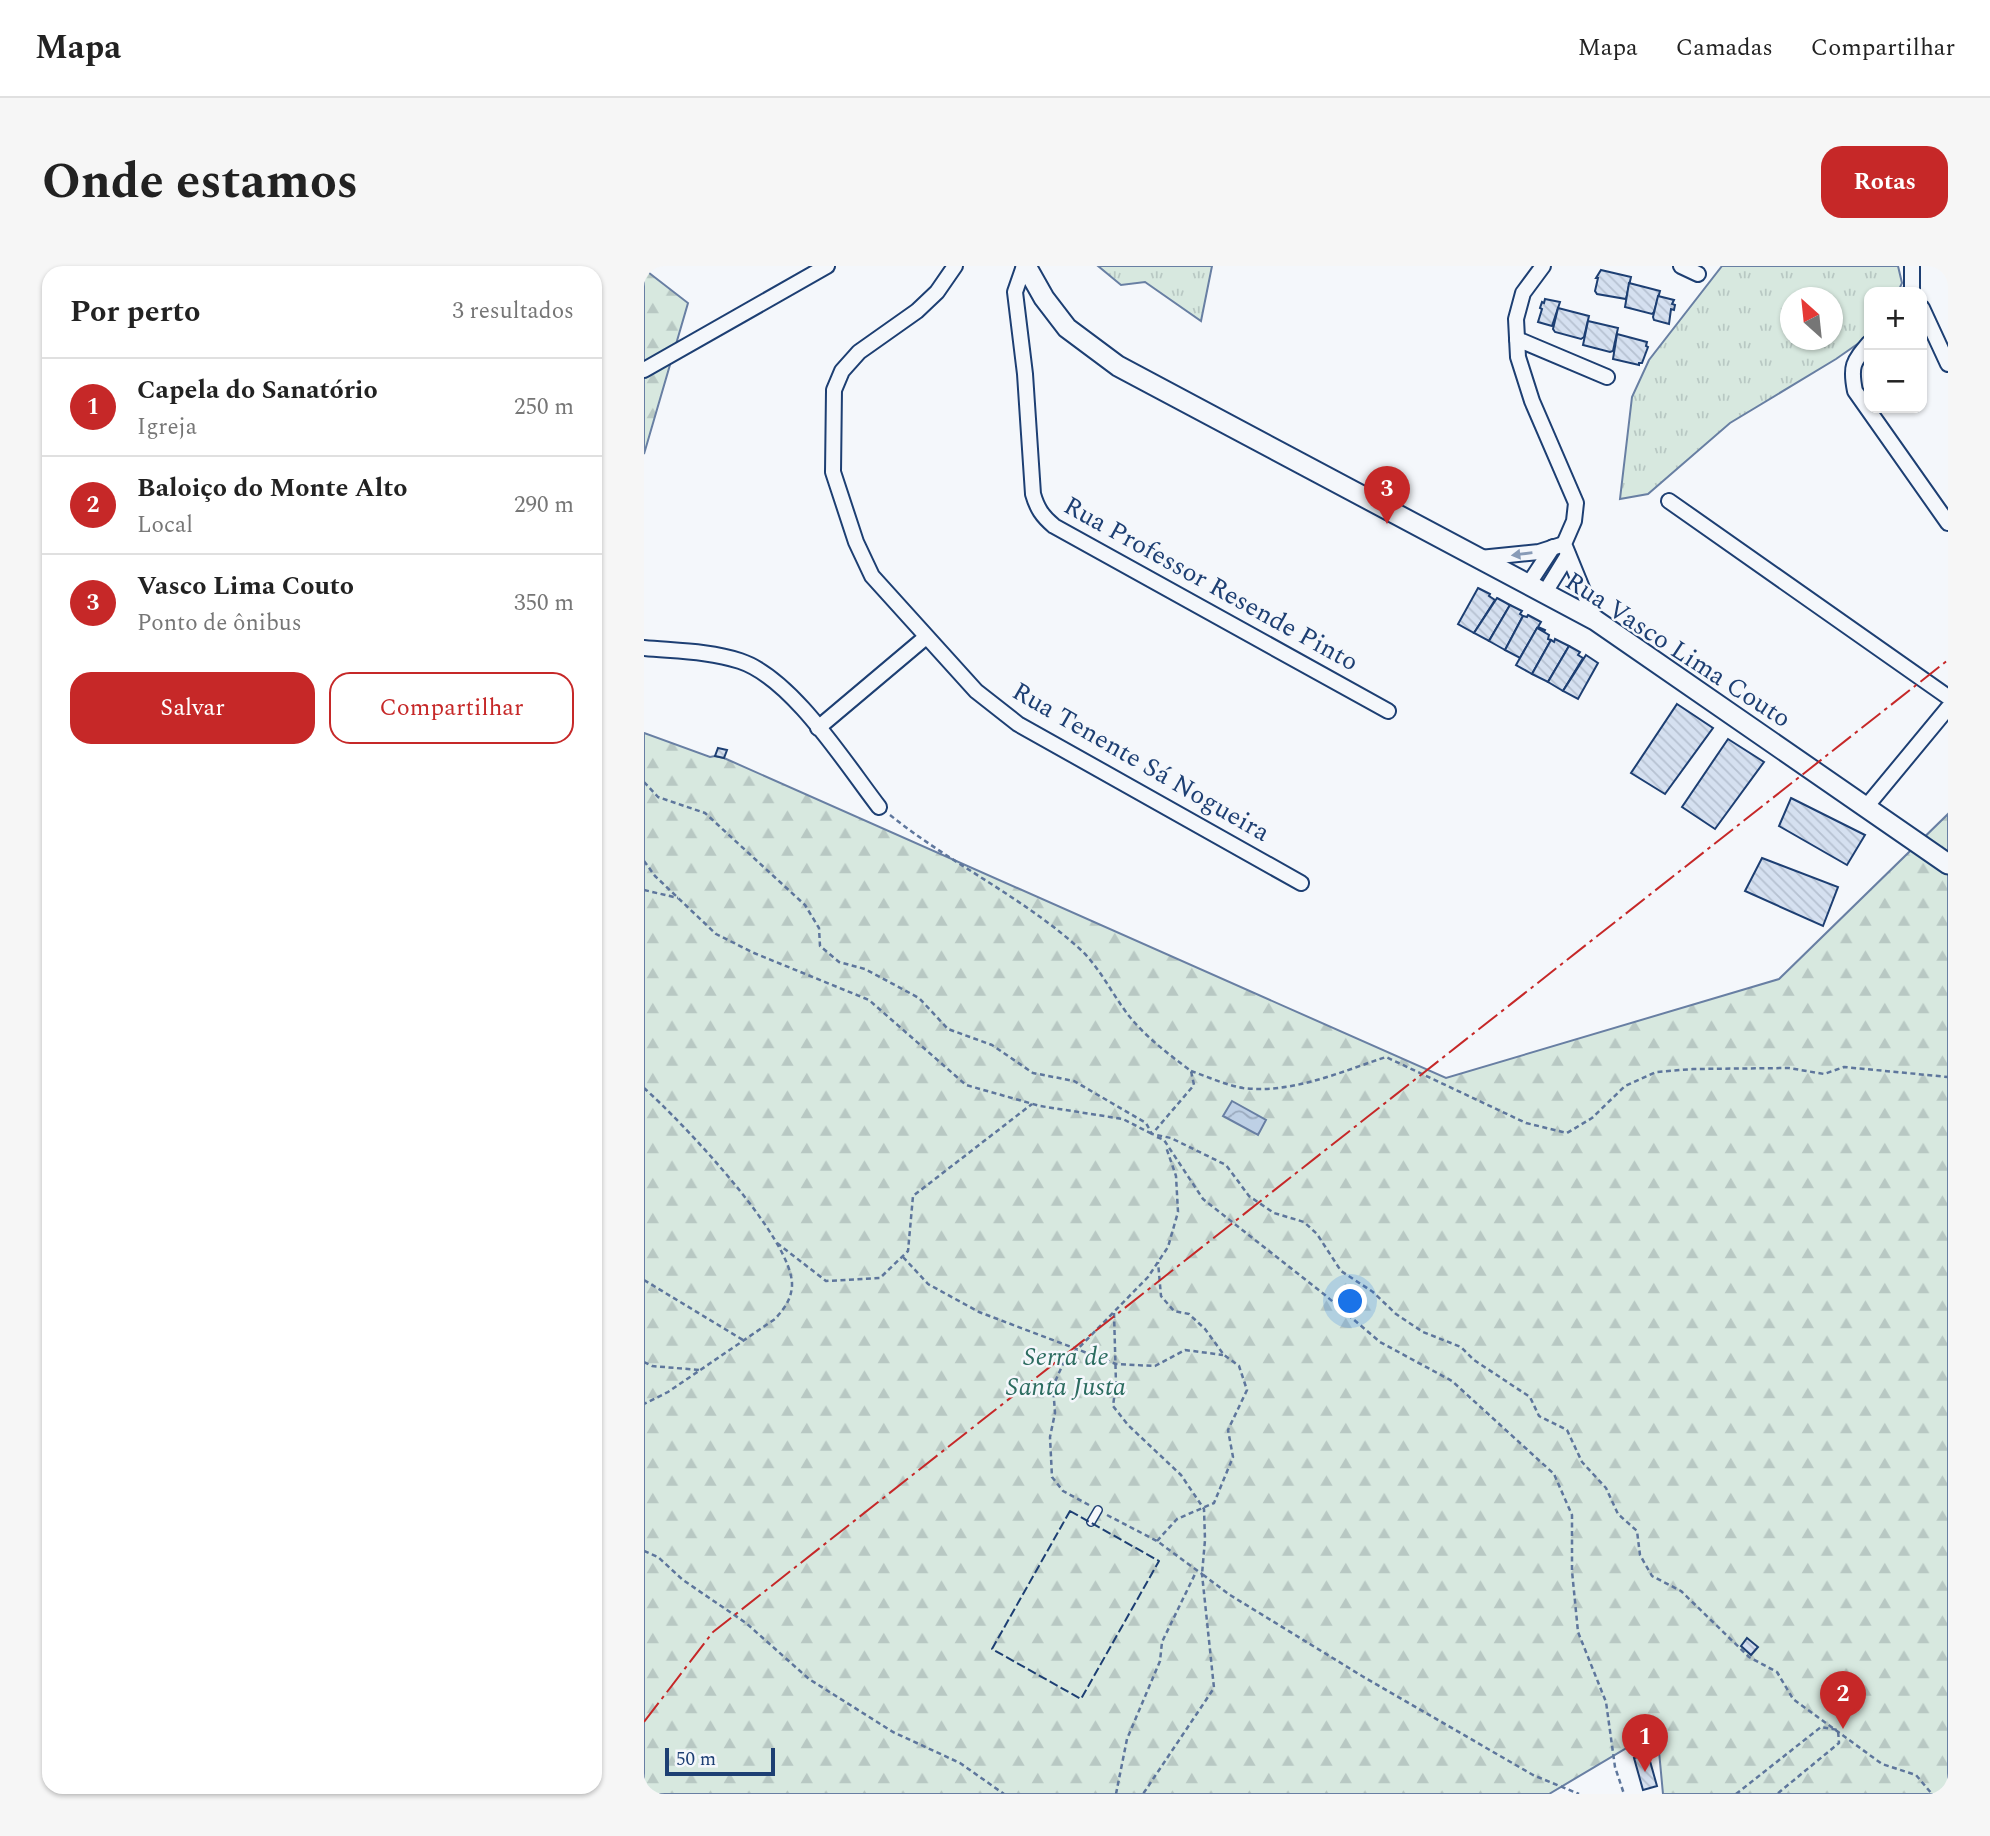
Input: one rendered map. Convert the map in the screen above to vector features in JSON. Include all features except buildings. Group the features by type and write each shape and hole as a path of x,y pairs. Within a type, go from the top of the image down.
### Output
{"street":[{"path":"644,370 827,266"},
{"name":"Rua Tenente Sá Nogueira","path":"955,266 937,292 917,311 859,352 842,371 834,390 834,472 856,542 872,576 976,691 1018,724 1301,883"},
{"name":"Rua Vasco Lima Couto","path":"1025,266 1044,298 1067,328 1118,366 1595,620 1948,864"},
{"name":"Rua Professor Resende Pinto","path":"1025,266 1015,292 1033,494 1043,517 1054,526 1388,711"},
{"path":"1536,589 1562,549 1574,521 1576,503 1532,401 1518,357 1516,319 1523,293 1543,266"},
{"path":"1681,266 1698,274"},
{"path":"1912,266 1912,287"},
{"path":"1019,314 1025,304 1044,298"},
{"path":"1927,319 1948,364"},
{"path":"1517,339 1607,377"},
{"path":"1864,349 1856,358 1851,371 1855,390 1948,523"},
{"path":"1669,501 1948,696"},
{"path":"1479,558 1562,549"},
{"path":"1562,549 1595,620"},
{"path":"818,728 926,637"},
{"path":"644,648 721,656 757,668 785,689 879,807"},
{"path":"1866,807 1948,708"}],"lane":[{"path":"1091,1522 1098,1510"}],"path":[{"path":"644,782 658,797 705,813 805,905 818,928 820,946 839,962 865,969 919,998 948,1029 992,1045 1033,1073 1074,1081 1146,1123 1152,1134 1171,1138 1226,1165 1249,1196 1274,1213 1304,1222 1317,1234 1341,1272 1373,1292 1396,1314 1423,1332 1461,1346 1474,1360 1530,1397 1539,1416 1567,1430 1582,1462 1606,1488 1618,1514 1637,1531 1640,1555 1652,1576 1681,1591 1749,1657 1777,1672 1793,1699 1882,1764 1916,1775 1932,1794"},
{"path":"879,807 919,838 1049,923 1084,953 1133,1022 1164,1051 1191,1071 1241,1087 1267,1089 1305,1083 1386,1057 1526,1123 1567,1133 1592,1118 1625,1086 1656,1072 1790,1068 1824,1074 1844,1067 1948,1077"},
{"path":"644,861 655,876 716,934 754,953 869,1000 966,1085 1032,1104 1124,1119 1164,1140 1203,1199 1380,1342 1452,1381 1554,1474 1572,1516 1572,1571 1578,1632 1606,1702 1615,1767 1624,1794"},
{"path":"644,890 679,899"},
{"path":"1152,1134 1194,1086 1191,1071"},
{"path":"644,1088 707,1150 767,1228 788,1268 792,1284 788,1304 775,1319 668,1392 644,1404"},
{"path":"774,1241 826,1281 880,1278 908,1251 913,1196 1032,1104"},
{"path":"1164,1140 1176,1176 1178,1212 1168,1247 1148,1277 1063,1364 1054,1386 1055,1413 1050,1437 1052,1477 1063,1491 1157,1541 1230,1595 1396,1696 1533,1775 1579,1794"},
{"path":"903,1256 928,1284 979,1312 1116,1364 1155,1366 1185,1350 1224,1355"},
{"path":"1157,1541 1177,1519 1214,1503 1233,1457 1228,1430 1247,1390 1239,1366 1224,1355 1205,1329 1189,1314 1174,1311 1161,1296 1158,1262"},
{"path":"644,1280 743,1340"},
{"path":"1114,1313 1116,1384 1113,1406 1128,1425 1181,1475 1204,1509 1202,1574 1214,1688 1143,1794"},
{"path":"644,1362 652,1366 700,1370"},
{"path":"644,1551 658,1557 683,1580 746,1623 809,1679 892,1732 960,1763 1003,1794"},
{"path":"1116,1794 1127,1739 1160,1661 1162,1642 1197,1571"},
{"path":"1736,1794 1821,1727 1838,1730"},
{"path":"1777,1794 1839,1743 1838,1730"}],"green space":[{"path":"1098,266 1212,266 1201,321 1145,282 1121,285"},
{"path":"1722,266 1898,266 1902,283 1900,287 1864,287 1864,339 1730,423 1648,494 1620,499 1632,397 1649,360"},
{"path":"644,269 688,303 644,454"},
{"name":"Serra de Santa Justa","path":"644,733 710,757 724,758 1446,1078 1779,979 1948,814 1948,1794 1663,1794 1657,1730 1549,1794 644,1794"}],"water":[{"path":"1232,1101 1266,1120 1258,1135 1223,1116"}],"fence":[{"path":"1070,1511 1159,1561 1081,1699 992,1649 1070,1511"}],"power":[{"path":"644,1722 713,1632 1948,660"}],"place":[{"name":"Vasco Lima Couto","path":"1387,524"},
{"name":"Baloiço do Monte Alto","path":"1843,1729"},
{"name":"Capela do Sanatório","path":"1645,1772"}]}
